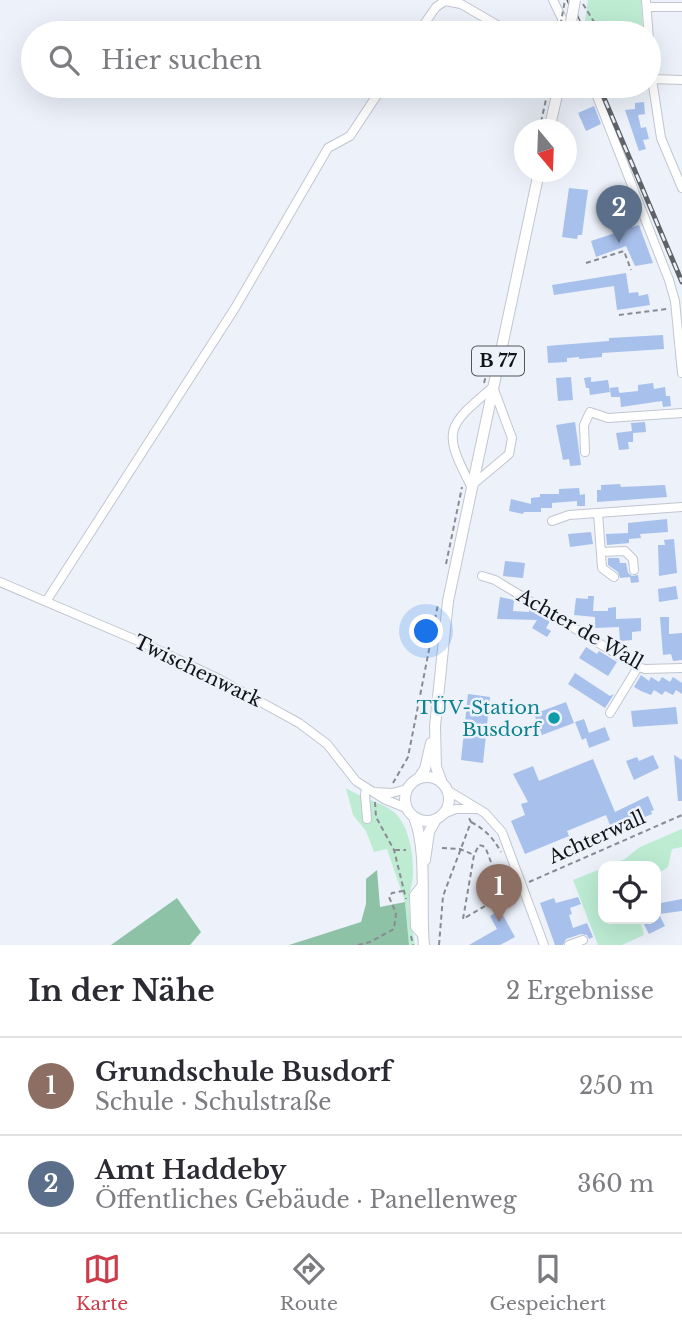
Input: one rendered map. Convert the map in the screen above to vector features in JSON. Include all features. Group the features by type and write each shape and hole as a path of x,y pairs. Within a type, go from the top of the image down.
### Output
{"main road":[{"path":"571,21 575,0"},
{"path":"552,119 556,98"},
{"name":"B 77","path":"419,778 425,769 435,726 448,601 537,182"},
{"name":"B 77","path":"435,726 436,767 444,786"},
{"path":"422,874 428,836 448,804 444,786 432,778 419,778 407,789 404,800 418,828 423,941"},
{"path":"414,817 424,821 439,817"}],"street":[{"path":"553,0 563,21"},
{"path":"426,21 436,7 445,1 461,4 490,21"},
{"path":"646,4 682,6"},
{"path":"661,79 682,80"},
{"path":"47,600 235,308 328,148 351,136 375,98"},
{"path":"598,98 669,280 675,307 682,373"},
{"path":"655,98 661,138 682,188"},
{"path":"493,387 512,438 509,454 471,486 451,441 453,424 493,387"},
{"path":"585,452 584,425 590,412 608,418 682,413"},
{"path":"552,521 569,515 682,507"},
{"path":"598,513 603,571 614,578"},
{"path":"601,552 625,551 633,559 634,570"},
{"name":"Achter de Wall","path":"482,576 495,580 638,667 682,668"},
{"name":"Twischenwark","path":"0,582 47,600 215,677 299,723 327,744 368,792 406,808"},
{"path":"610,713 638,667"},
{"path":"444,786 494,821 502,832 544,945"},
{"path":"367,820 368,792 392,793 407,789"},
{"path":"439,817 461,808 477,809"},
{"path":"569,945 583,940"}],"path":[{"path":"561,21 565,0"},
{"path":"581,0 594,21"},
{"path":"542,119 547,98"},
{"path":"586,263 626,251 631,270"},
{"path":"619,315 675,307"},
{"path":"358,945 370,942 394,929 396,913 389,897 392,892 404,890 394,850 376,817 374,798 368,792"},
{"path":"461,808 461,814 468,816 471,822 492,837 502,855"},
{"name":"Achterwall","path":"474,855 463,919 503,894 682,815"},
{"path":"439,945 443,896 471,822"},
{"path":"442,848 460,849 474,855 476,849 483,846 503,894"},
{"path":"394,850 406,850"}],"green space":[{"path":"588,0 641,0 642,21 585,21"},
{"path":"346,788 383,805 394,812 403,823 413,862 409,907 415,945 409,945 405,902 387,849 374,852 366,831 353,815"},
{"path":"682,829 682,847 672,849 668,867 661,872 661,861 620,861 640,847"},
{"path":"377,870 380,907 405,902 409,945 289,945 361,922 366,904 366,879"},
{"path":"598,870 598,924 641,924 644,935 622,945 598,945 573,880"},
{"path":"177,898 201,932 190,945 111,945"}],"building":[{"path":"644,102 645,114 638,115 641,128 646,127 649,139 643,140 646,149 639,151 625,110 635,109 635,103"},
{"path":"594,106 601,124 586,131 578,113"},
{"path":"569,188 588,190 582,235 578,235 577,239 562,237"},
{"path":"619,190 632,227 639,225 653,263 635,266 626,246 596,257 591,241 618,232 604,195"},
{"path":"626,273 629,293 638,292 639,296 648,294 650,305 617,310 614,286 554,295 552,285"},
{"path":"663,335 664,349 602,353 602,357 567,358 567,362 548,363 547,346 609,341 609,338"},
{"path":"571,377 573,400 558,401 556,378"},
{"path":"591,377 591,382 608,380 610,392 590,395 584,378"},
{"path":"653,383 654,389 665,387 671,406 663,407 662,401 621,407 620,397 611,397 610,388 618,387 619,393 638,391 638,385"},
{"path":"575,422 581,465 570,466 569,459 563,460 556,425"},
{"path":"645,422 646,432 633,433 633,442 628,442 629,449 619,450 616,433 632,431 631,423"},
{"path":"620,484 621,487 665,485 667,497 597,502 597,490 601,490 601,485"},
{"path":"579,488 580,495 585,494 585,506 577,506 577,501 552,503 552,508 541,508 541,512 523,514 509,511 511,499 531,504 531,498 540,497 540,494 559,494 559,489"},
{"path":"667,519 668,532 640,534 641,538 629,539 629,543 607,545 606,534 628,533 628,523"},
{"path":"591,532 593,544 570,547 568,534"},
{"path":"674,539 677,573 659,576 658,545 665,545 664,540"},
{"path":"608,558 619,558 620,563 626,563 628,573 632,576 638,575 639,582 631,583 630,577 620,578 618,572 608,565"},
{"path":"505,561 525,563 523,578 503,576"},
{"path":"676,586 678,599 659,602 658,589"},
{"path":"588,596 594,596 593,611 608,611 608,608 616,607 616,619 641,618 641,631 632,632 632,640 620,641 619,627 595,628 595,617 574,615 576,598 588,599"},
{"path":"500,597 514,600 513,611 529,612 530,609 550,621 546,628 551,631 547,637 532,628 537,620 497,619"},
{"path":"660,617 669,617 669,634 682,633 682,660 673,661 671,654 663,655"},
{"path":"586,647 617,662 608,676 579,658"},
{"path":"575,673 610,696 614,694 605,708 568,684"},
{"path":"641,675 649,681 651,677 659,682 662,677 670,682 673,677 682,683 682,694 676,690 673,695 665,691 662,695 654,690 651,695 641,691 634,687"},
{"path":"468,694 490,697 483,763 461,760"},
{"name":"TÜV-Station Busdorf","path":"566,702 574,723 542,735 534,714"},
{"path":"676,707 678,724 633,727 631,711"},
{"path":"584,719 589,733 605,727 610,740 589,748 586,738 582,740 575,722"},
{"path":"653,755 659,768 634,780 626,761 637,757 639,761"},
{"path":"674,755 682,760 682,801 678,801"},
{"path":"593,759 615,812 648,796 654,810 651,811 652,814 628,824 625,818 610,825 606,815 567,831 569,836 525,854 511,821 525,815 521,804 528,802 513,774 533,766 539,781"},
{"path":"578,897 581,904 570,908 573,928 587,923 593,937 589,939 587,935 581,934 566,939 563,945 555,945 540,903 554,898 556,903"},
{"path":"682,899 682,911 661,914 661,903"},
{"path":"500,910 515,937 500,945 469,945 497,929 490,916"},
{"path":"661,918 665,926 649,934 644,924 661,924"}],"railway":[{"path":"569,0 578,21"},
{"path":"604,98 682,282"}],"place":[{"name":"Amt Haddeby","path":"619,243"},
{"name":"TÜV-Station Busdorf","path":"554,718"},
{"name":"Grundschule Busdorf","path":"499,922"}]}
